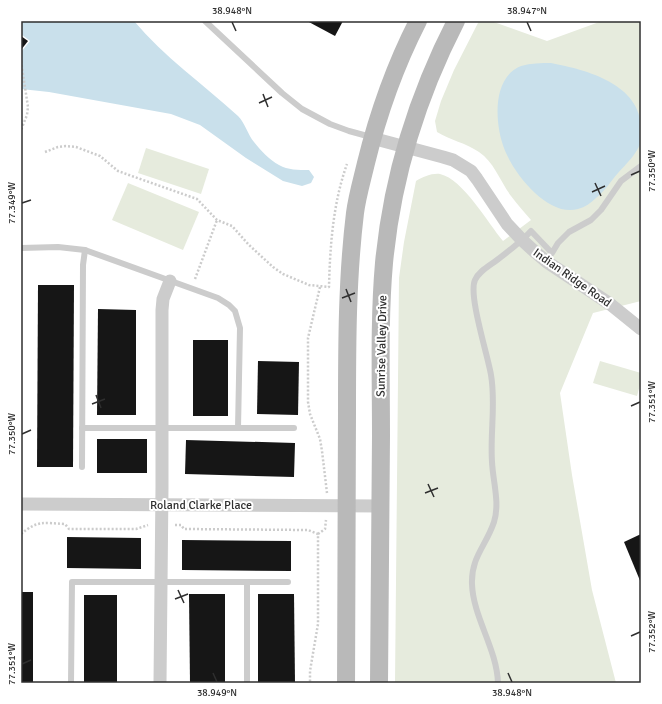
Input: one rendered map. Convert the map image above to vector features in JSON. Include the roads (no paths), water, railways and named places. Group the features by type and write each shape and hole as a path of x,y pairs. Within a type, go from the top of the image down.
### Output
{"main road":[{"path":"346,683 348,289 355,212 372,138 393,77 418,21"},
{"name":"Sunrise Valley Drive","path":"379,683 382,285 386,242 391,210 405,146 419,103 456,21"}],"street":[{"name":"Indian Ridge Road","path":"372,138 453,160 471,171 507,224 522,240 547,262 610,304 641,330"},
{"path":"160,683 162,310 163,299 170,281"},
{"name":"Roland Clarke Place","path":"21,504 380,506"}],"lane":[{"path":"205,21 282,93 302,109 330,124 372,138"},
{"path":"498,683 494,660 477,609 472,586 472,569 494,522 496,510 492,463 493,395 491,376 473,290 474,280 480,272 522,240 531,231 552,253 558,243 569,232 591,220 601,210 621,182 641,166"},
{"path":"21,248 58,246 85,250 218,298 229,305 235,311 240,328 238,428"},
{"path":"82,467 83,265 85,250"},
{"path":"82,428 294,428"},
{"path":"71,683 72,582 288,582"},
{"path":"247,582 247,683"}],"water":[{"path":"21,21 134,21 158,47 238,116 252,139 265,155 282,167 297,170 309,170 314,177 311,183 302,186 283,181 246,158 200,125 171,114 49,92 21,89 21,52 30,41 21,34"},
{"path":"551,63 580,70 610,82 622,90 632,101 639,114 641,141 637,150 602,192 590,203 578,209 566,210 554,206 542,199 531,189 512,165 506,153 500,133 498,122 498,100 505,79 512,71 521,66"}]}
